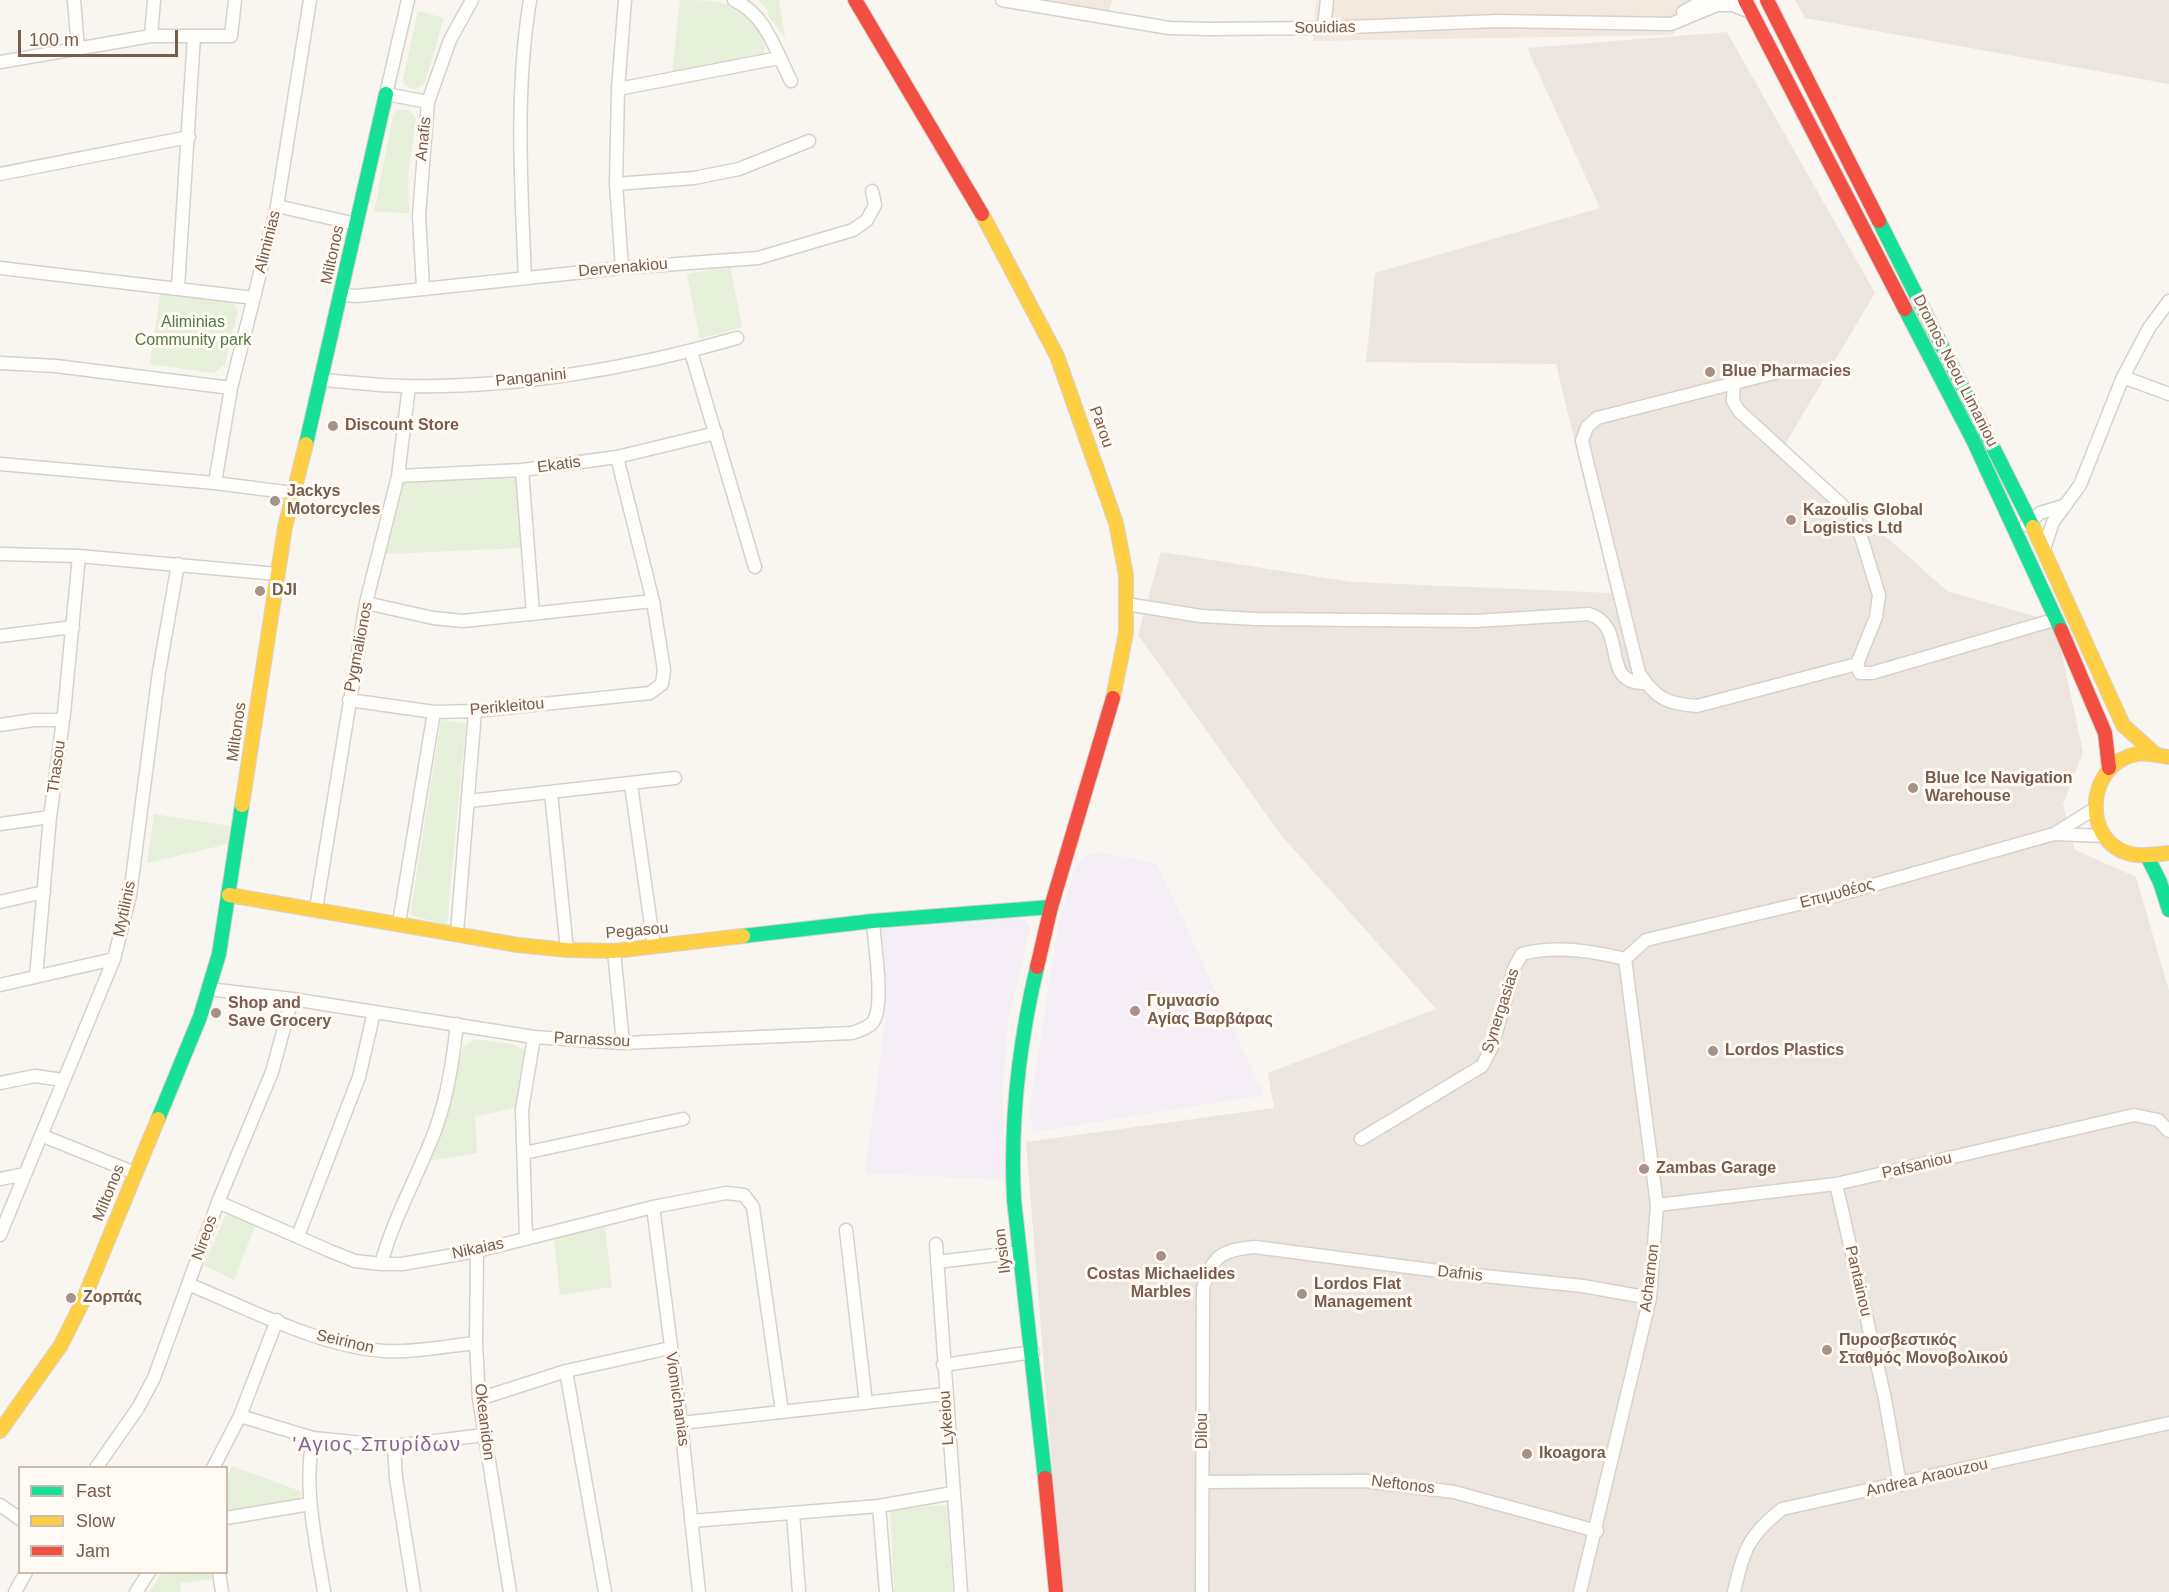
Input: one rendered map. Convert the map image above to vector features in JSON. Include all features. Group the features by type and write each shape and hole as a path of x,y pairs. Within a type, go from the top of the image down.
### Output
{"street":[{"path":"74,0 78,49"},
{"path":"151,36 154,0"},
{"path":"0,62 151,36 231,36 236,0"},
{"name":"Aliminias","path":"215,483 231,388 277,206 310,0"},
{"name":"Miltonos","path":"0,1431 61,1344 82,1303 209,989 229,895 277,574 293,494 322,380 408,0"},
{"name":"Anafis","path":"423,288 419,215 428,102 450,40 472,0"},
{"path":"525,278 521,128 525,34 530,0"},
{"path":"622,268 616,183 618,89 625,0"},
{"path":"734,0 749,8 771,35 790,81"},
{"name":"Parou","path":"855,0 999,242 1057,356 1116,523 1126,575 1126,633 1112,704 1051,908"},
{"name":"Souidias","path":"1002,0 1060,5 1169,28 1324,28 1497,21 1671,24 1717,5 1748,6"},
{"path":"1324,28 1327,0"},
{"name":"Souidias","path":"1651,23 1688,10 1706,0"},
{"name":"Dromos Neou Limaniou","path":"1767,0 2030,519 2123,725 2154,753"},
{"name":"Dromos Neou Limaniou","path":"1748,6 1973,440 2032,563 2105,733 2109,768"},
{"path":"178,287 194,36"},
{"path":"618,89 779,58"},
{"path":"386,94 428,102"},
{"path":"0,174 189,137"},
{"path":"616,183 694,178 739,169 808,141"},
{"name":"Dervenakiou","path":"341,295 357,296 622,268 758,258 853,230 867,220 875,205 872,191"},
{"path":"277,206 356,224"},
{"path":"0,268 178,287 254,298"},
{"path":"2044,549 2048,530 2080,485 2123,377 2150,328 2169,301"},
{"name":"Panganini","path":"322,380 410,386 495,382 606,370 737,338"},
{"path":"691,351 755,567"},
{"path":"0,363 56,366 231,388"},
{"path":"1778,372 1597,418 1587,427 1582,441 1639,673 1651,692 1674,704 1697,706 1857,664"},
{"path":"2123,377 2169,394"},
{"path":"1734,383 1733,401 1739,411 1856,517 1879,595 1876,617 1857,664 1860,673 1872,673 2057,619"},
{"name":"Pygmalionos","path":"316,909 366,603 398,476 410,386"},
{"name":"Ekatis","path":"398,476 522,470 617,457 716,433"},
{"path":"366,603 433,618 463,621 653,600 617,457"},
{"path":"0,464 215,483 293,494"},
{"path":"522,470 533,614"},
{"path":"2032,563 2032,549 2025,526 2030,519 2051,507 2063,506"},
{"path":"0,554 79,556 277,574"},
{"name":"Thasou","path":"36,977 50,817 63,720 79,556"},
{"name":"Mytilinis","path":"0,1235 43,1136 63,1080 114,959 130,895 159,672 178,564"},
{"name":"Perikleitou","path":"349,700 434,712 475,711 650,693 662,684 664,670 653,600"},
{"path":"1126,604 1200,616 1256,619 1475,621 1589,614 1600,617 1608,626 1618,670 1626,679 1645,683"},
{"path":"0,636 73,627"},
{"path":"457,933 470,801 475,711"},
{"path":"399,923 434,712"},
{"path":"0,725 33,720 63,720"},
{"path":"2169,757 2154,753 2138,753 2122,758 2109,768 2094,794 2094,809 2104,836 2123,852 2148,858 2169,853"},
{"path":"470,801 631,785 675,778"},
{"path":"631,785 654,946"},
{"path":"551,793 567,950"},
{"path":"2054,834 2094,809"},
{"path":"0,824 50,817"},
{"path":"2054,834 2104,836"},
{"name":"Επιμυθέος","path":"1624,959 1646,940 1841,894 2054,834"},
{"path":"2148,858 2160,882 2169,910"},
{"path":"0,902 44,892"},
{"name":"Pegasou","path":"229,895 518,945 567,950 614,951 873,921 1051,908"},
{"name":"Ilysion","path":"1051,908 1026,1013 1019,1066 1012,1159 1056,1592"},
{"name":"Parnassou","path":"209,989 292,999 534,1037 623,1043 852,1033 865,1029 874,1020 879,1006 873,921"},
{"name":"Synergasias","path":"1361,1139 1482,1066 1492,1047 1515,966 1522,954 1543,950 1602,953 1624,959"},
{"path":"614,951 623,1043"},
{"path":"0,985 114,959"},
{"name":"Acharnon","path":"1580,1592 1597,1531 1650,1298 1657,1205 1624,959"},
{"name":"Nireos","path":"97,1466 138,1408 154,1377 218,1202 272,1072 292,999"},
{"path":"298,1236 359,1077 374,1012"},
{"path":"381,1264 390,1233 436,1127 451,1074 457,1024"},
{"path":"526,1238 522,1110 534,1037"},
{"path":"0,1083 35,1076 63,1080"},
{"name":"Pafsaniou","path":"1657,1205 1836,1184 2134,1115 2158,1120 2169,1131"},
{"path":"524,1153 684,1119"},
{"path":"43,1136 135,1173"},
{"path":"0,1179 25,1174"},
{"name":"Pantainou","path":"1836,1184 1885,1399 1900,1485"},
{"name":"Nikaias","path":"218,1202 356,1261 402,1264 477,1251 653,1207 726,1193 744,1195 753,1207 782,1412"},
{"name":"Viomichanias","path":"653,1207 681,1424 699,1592"},
{"path":"846,1230 866,1403"},
{"name":"Lykeiou","path":"936,1244 961,1592"},
{"name":"Dafnis","path":"1208,1271 1217,1258 1229,1249 1255,1246 1454,1274 1583,1286 1650,1298"},
{"name":"Okeanidon","path":"477,1251 476,1343 479,1399 510,1592"},
{"path":"937,1262 1020,1252"},
{"name":"Dilou","path":"1202,1592 1203,1288 1208,1271"},
{"name":"Seirinon","path":"188,1284 327,1341 376,1350 476,1343"},
{"path":"214,1466 240,1416 277,1320"},
{"path":"479,1399 566,1371 670,1348"},
{"path":"943,1365 1033,1352"},
{"path":"566,1371 605,1592"},
{"path":"681,1424 945,1394"},
{"path":"240,1416 313,1438 394,1446 484,1435"},
{"name":"Andrea Araouzou","path":"1734,1592 1742,1557 1758,1528 1782,1509 1900,1485 2169,1423"},
{"path":"313,1438 308,1465 310,1504 324,1592"},
{"path":"394,1446 396,1478 414,1592"},
{"name":"Neftonos","path":"1203,1482 1365,1480 1455,1492 1597,1531"},
{"path":"690,1521 879,1506 953,1493"},
{"path":"228,1518 310,1504"},
{"path":"0,1505 18,1518"},
{"path":"879,1506 886,1592"},
{"path":"793,1513 800,1592"},
{"path":"15,1592 25,1574"},
{"path":"136,1592 148,1574"},
{"path":"219,1574 222,1592"}],"shaded area":[{"path":"1036,0 1112,0 1109,12"},
{"path":"1316,0 1703,0 1672,35 1313,41"},
{"path":"1795,0 2169,0 2169,84 1805,18"},
{"path":"1727,32 1875,293 1784,446 1947,591 2055,622 2083,752 2063,804 2075,850 2136,877 2169,991 2169,1592 1062,1592 1026,1142 1274,1108 1268,1073 1436,1009 1280,834 1138,635 1161,552 1351,582 1611,593 1556,364 1366,362 1375,273 1600,208 1527,48"},
{"name":"Γυμνασίο Αγίας Βαρβάρας","path":"1101,852 1157,864 1264,1095 1034,1132 1029,1114 1058,926 1075,868 1083,857"},
{"path":"1022,915 1030,927 1008,1023 1002,1098 1006,1180 865,1173 885,1023 881,924"}],"green space":[{"path":"680,0 713,1 741,11 749,18 762,37 764,54 672,75"},
{"path":"758,0 779,0 785,38 768,16 768,10"},
{"path":"418,11 444,18 425,83 414,90 404,84 403,79"},
{"path":"398,110 409,110 416,119 408,176 409,213 374,212 393,116"},
{"path":"730,266 742,327 700,339 687,274"},
{"name":"Aliminias Community park","path":"161,289 231,300 238,311 225,364 214,373 150,364"},
{"path":"516,478 521,548 386,554 403,483"},
{"path":"441,720 466,723 447,925 410,915"},
{"path":"154,814 230,826 228,844 147,863"},
{"path":"476,1039 512,1044 524,1050 515,1108 475,1116 477,1153 429,1161 446,1121 463,1047"},
{"path":"227,1212 257,1221 234,1280 204,1265"},
{"path":"605,1227 612,1287 560,1295 554,1238"},
{"path":"232,1466 300,1491 302,1495 299,1499 228,1513 228,1474"},
{"path":"947,1505 953,1592 894,1592 890,1508"},
{"path":"161,1574 214,1574 215,1579 180,1583 181,1592 149,1592"}],"traffic: fast":[{"path":"306,444 386,94"},
{"path":"1879,221 2033,527"},
{"path":"1905,309 1973,440 2061,630"},
{"path":"158,1119 200,1017 219,954 242,805"},
{"path":"2148,858 2160,882 2169,910"},
{"path":"743,936 873,921 1051,907"},
{"path":"1037,967 1025,1024 1017,1083 1013,1171 1014,1200 1045,1478"}],"traffic: slow":[{"path":"982,214 1057,356 1116,523 1126,575 1126,633 1113,698"},
{"path":"242,805 285,527 306,444"},
{"path":"2033,527 2123,725 2154,753"},
{"path":"2169,757 2137,754 2119,761 2106,773 2099,789 2096,806 2098,823 2106,838 2119,849 2137,855 2169,853"},
{"path":"229,895 518,945 567,950 614,951 743,936"},
{"path":"0,1431 61,1345 82,1303 158,1119"}],"traffic: jam":[{"path":"855,0 982,214"},
{"path":"1745,0 1905,309"},
{"path":"1767,0 1879,221"},
{"path":"2061,630 2105,733 2109,768"},
{"path":"1037,967 1051,907 1113,698"},
{"path":"1045,1478 1056,1592"}],"place":[{"name":"Blue Pharmacies","path":"1710,372"},
{"name":"Discount Store","path":"333,426"},
{"name":"Jackys Motorcycles","path":"275,501"},
{"name":"Kazoulis Global Logistics Ltd","path":"1791,520"},
{"name":"DJI","path":"260,591"},
{"name":"Blue Ice Navigation Warehouse","path":"1913,788"},
{"name":"Γυμνασίο Αγίας Βαρβάρας","path":"1135,1011"},
{"name":"Shop and Save Grocery","path":"216,1013"},
{"name":"Lordos Plastics","path":"1713,1051"},
{"name":"Zambas Garage","path":"1644,1169"},
{"name":"Costas Michaelides Marbles","path":"1161,1256"},
{"name":"Lordos Flat Management","path":"1302,1294"},
{"name":"Ζορπάς","path":"71,1298"},
{"name":"Πυροσβεστικός Σταθμός Μονοβολικού","path":"1827,1350"},
{"name":"Ikoagora","path":"1527,1454"}],"district":[{"name":"'Αγιος Σπυρίδων","path":"377,1445"}]}
